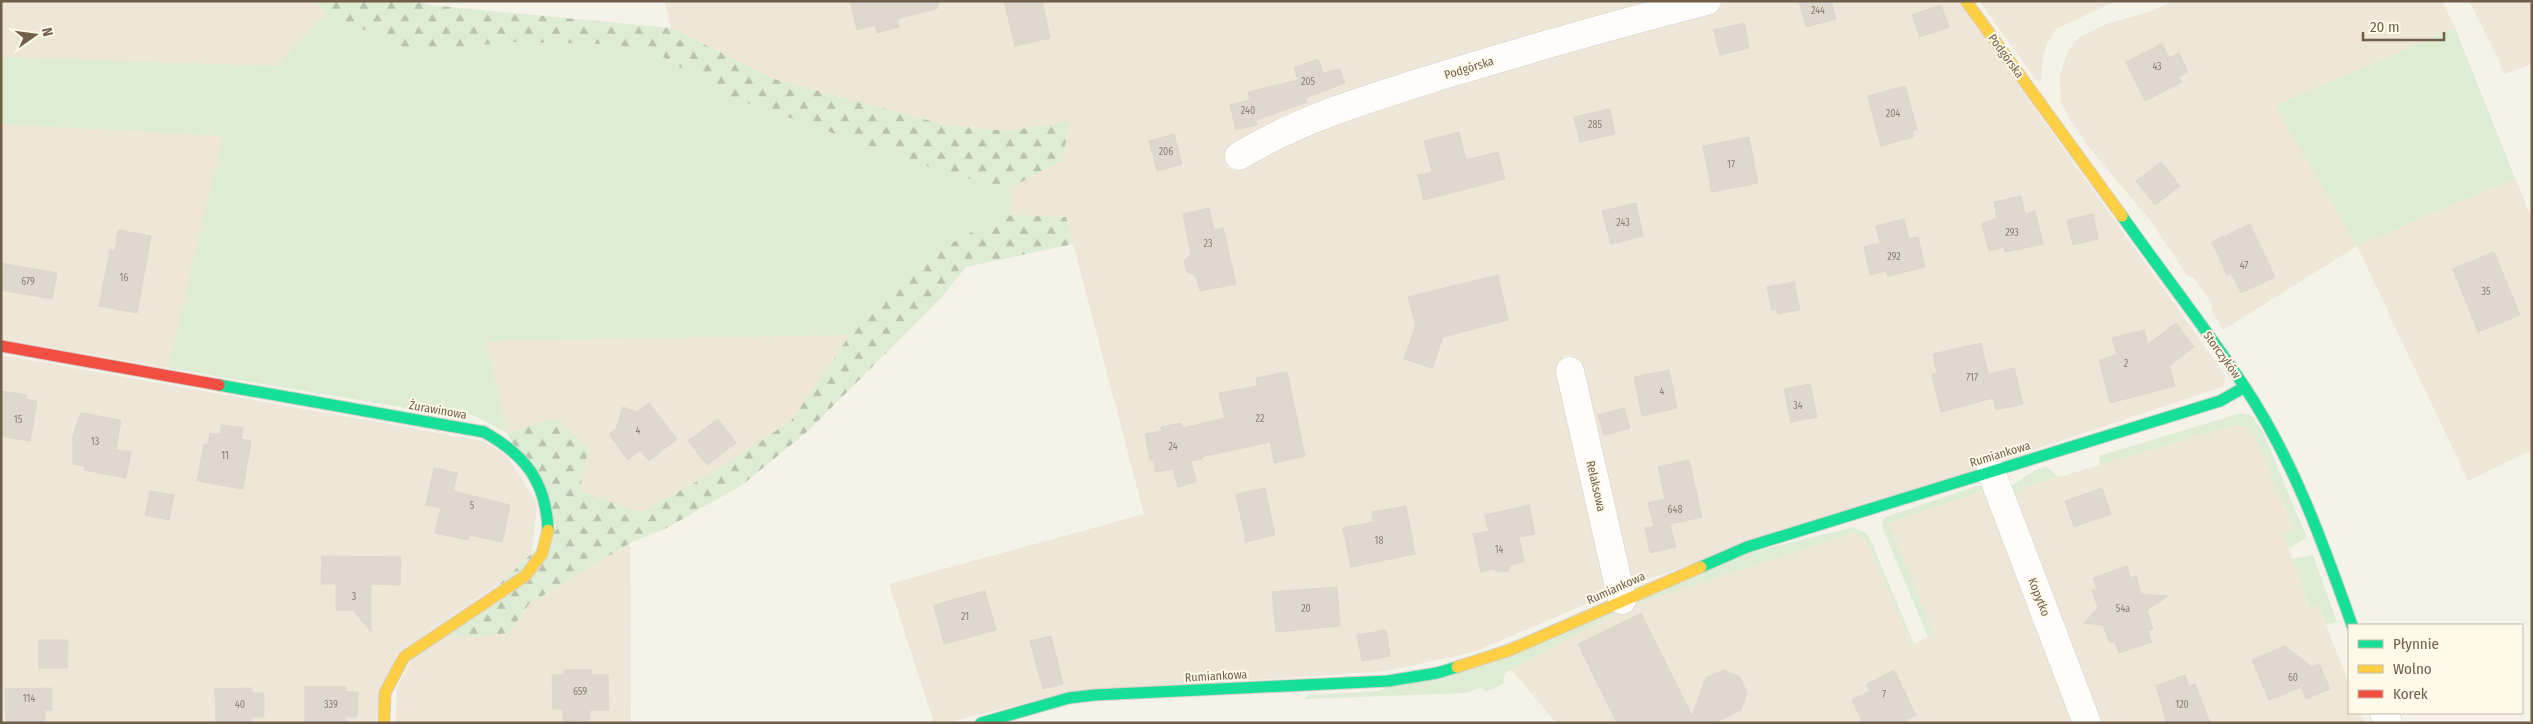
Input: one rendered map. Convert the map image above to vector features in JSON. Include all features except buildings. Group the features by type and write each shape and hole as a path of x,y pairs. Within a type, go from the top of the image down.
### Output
{"street":[{"name":"Podgórska","path":"1240,156 1273,136 1363,100 1629,20 1707,1"},
{"name":"Podgórska","path":"1966,1 2046,110"},
{"name":"Storczyków","path":"2046,110 2245,387 2292,471 2330,563 2352,624"},
{"name":"Żurawinowa","path":"1,346 484,432 509,446 532,472 544,499 548,529 542,554 524,576 404,657 385,694 384,723"},
{"name":"Relaksowa","path":"1570,371 1622,600"},
{"name":"Rumiankowa","path":"981,723 1069,698 1388,681 1437,672 1510,650 1747,547 2220,401 2245,387"},
{"name":"Kopytko","path":"1991,471 2087,723"}],"shaded area":[{"path":"1,1 315,1 326,13 277,66 2,59"},
{"path":"674,1 1669,1 1231,154 1225,159 1229,169 1241,169 1276,140 1634,25 1728,1 1958,1 2225,375 2224,386 1630,585 1622,582 1571,355 1563,356 1612,583 1610,591 1605,596 1474,652 1386,671 1067,693 945,723 934,723 889,584 1144,514 1066,217 1011,215 1010,188 1063,160 1069,121 1007,131 946,125 774,79 671,28 665,3"},
{"path":"1979,1 2116,1 2056,29 2047,43 2043,58 2041,80 2037,81"},
{"path":"2173,1 2442,1 2455,28 2275,106 2357,246 2223,330 2212,312 2212,304 2194,278 2187,275 2150,220 2087,145 2061,104 2060,75 2068,51 2079,37 2107,24 2152,11"},
{"path":"2469,1 2532,1 2532,64 2505,74"},
{"path":"1,124 224,136 168,368 1,339"},
{"path":"2515,178 2532,219 2532,450 2468,481 2357,246"},
{"path":"850,335 791,421 709,475 641,512 580,491 588,449 507,433 486,341"},
{"path":"1,355 483,441 506,455 537,503 532,552 517,572 397,653 375,723 1,723"},
{"path":"2239,424 2252,430 2294,530 2284,535 2309,609 2318,606 2348,681 2348,714 2361,714 2365,723 2099,723 2012,499 2025,487"},
{"path":"1985,490 2078,723 1556,723 1511,669 1628,607 1857,532 1869,546 1912,645 1934,634 1889,523"},
{"path":"630,543 631,723 396,723 397,687 412,660 447,635 509,633 529,604"}],"green space":[{"path":"315,1 424,1 430,5 671,28 774,79 946,125 1007,131 1069,121 1063,160 1010,188 949,174 730,97 660,55 604,44 515,42 412,51 326,13"},
{"path":"326,13 412,51 515,42 604,44 660,55 730,97 949,174 1010,188 1011,215 965,235 921,263 850,335 486,341 507,433 473,415 436,413 168,368 223,136 1,124 1,57 277,66"},
{"path":"2455,28 2515,178 2357,246 2275,106"},
{"path":"1011,215 1066,217 1073,244 966,267 941,298 808,431 742,485 667,528 630,543 529,604 509,633 479,637 447,635 557,529 507,433 556,418 588,449 580,491 641,512 709,475 791,421 850,335 921,263 965,235"},
{"path":"2241,413 2252,416 2263,432 2307,538 2289,548 2284,535 2294,529 2252,430 2239,424 2100,465 2099,456"},
{"path":"2046,466 2058,477 2025,487 2012,499 2010,487 2032,472"},
{"path":"1980,485 1985,490 1889,523 1934,634 1928,637 1883,529 1882,522 1885,517"},
{"path":"1854,527 1866,533 1871,541 1914,644 1912,645 1869,546 1856,532 1628,607 1505,673 1503,684 1486,692 1481,687 1468,693 1304,699 1308,695 1378,691 1749,553"},
{"path":"2313,555 2337,622 2326,625 2319,606 2310,609 2292,559"}],"traffic: fast":[{"path":"2122,216 2215,343 2262,414 2306,502 2352,624"},
{"path":"219,385 484,432 511,450 531,471 543,497 548,530"},
{"path":"1701,567 1747,547 2220,401 2245,387"},
{"path":"981,723 1069,698 1094,695 1388,681 1437,673 1457,667"}],"traffic: slow":[{"path":"1966,1 2122,216"},
{"path":"384,723 385,693 404,657 525,576 542,554 548,530"},
{"path":"1457,667 1510,650 1701,567"}],"traffic: jam":[{"path":"1,346 219,385"}]}
